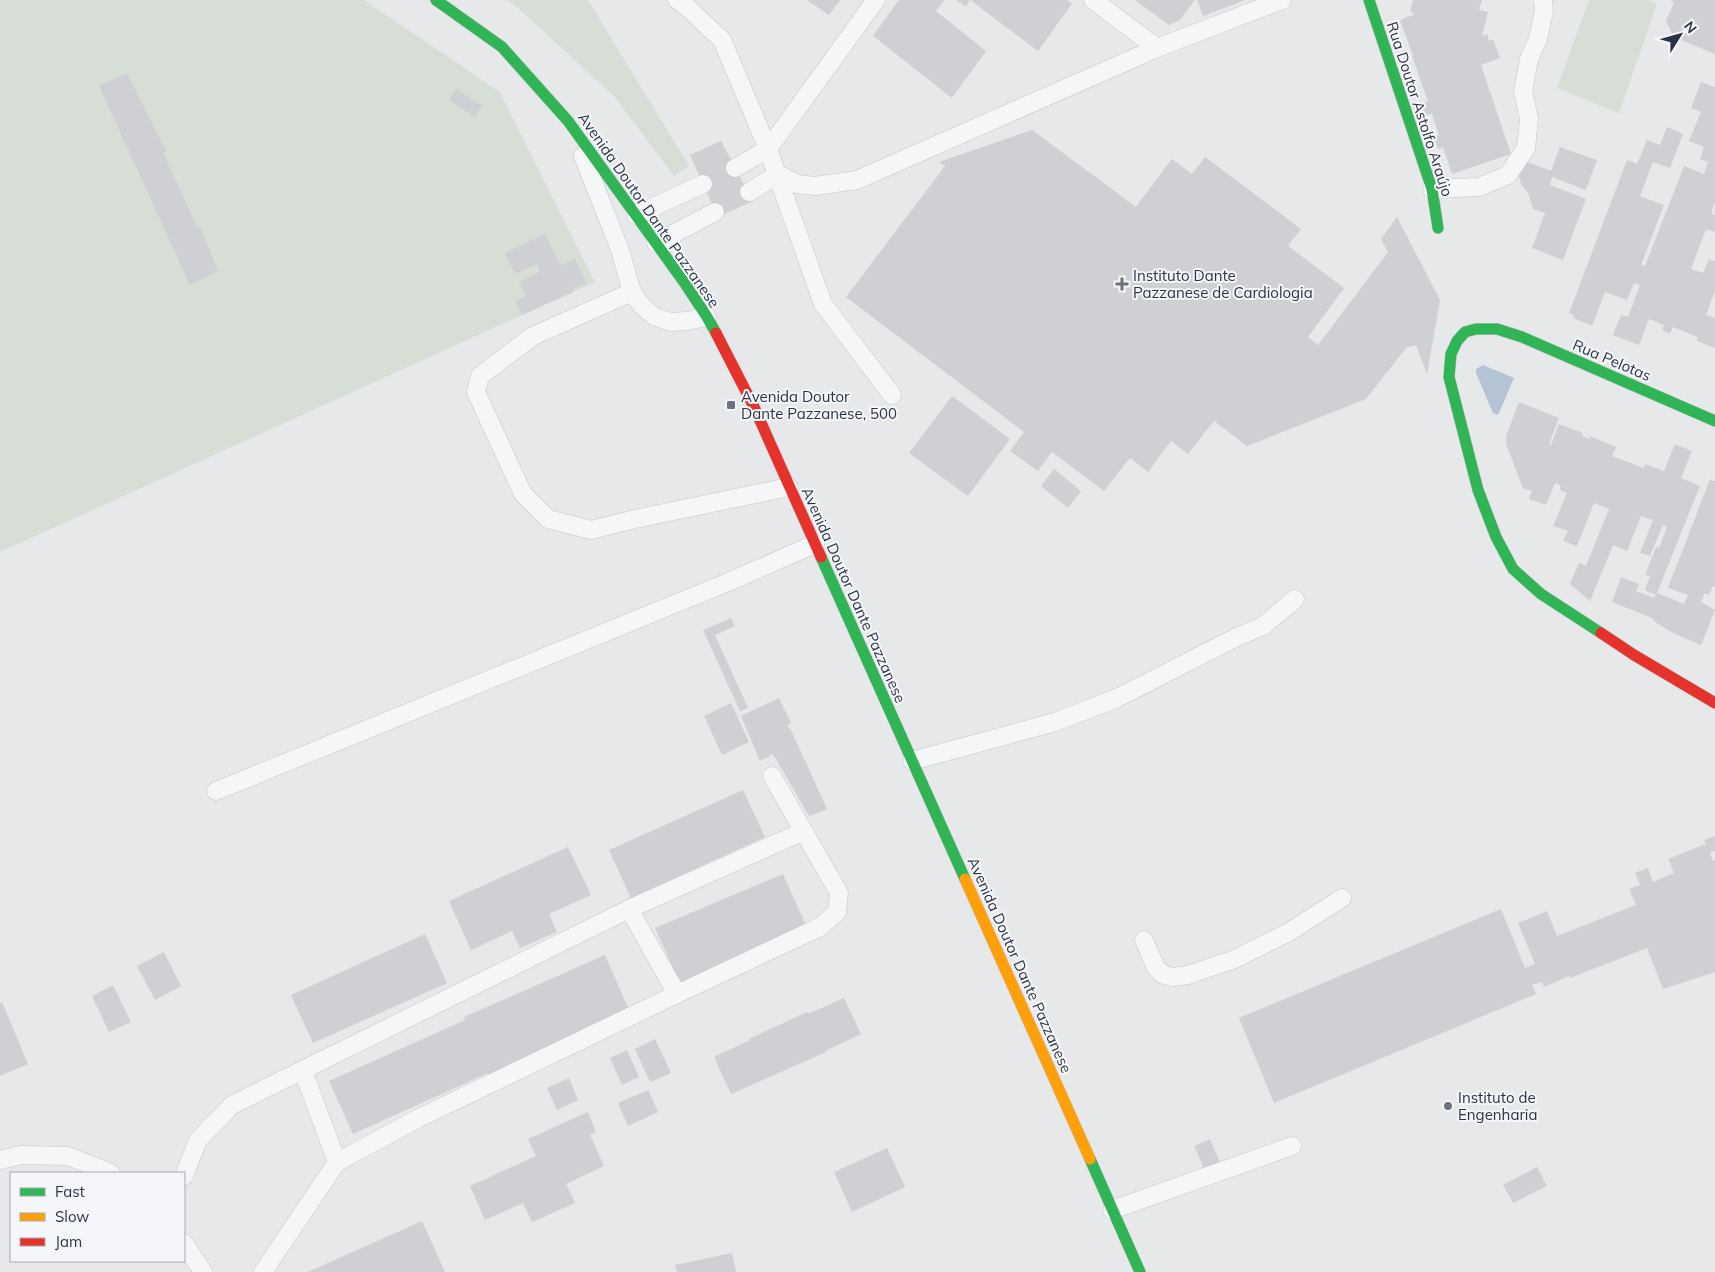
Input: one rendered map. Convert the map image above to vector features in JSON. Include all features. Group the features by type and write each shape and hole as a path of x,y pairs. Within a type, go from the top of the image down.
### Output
{"street":[{"name":"Avenida Doutor Dante Pazzanese","path":"436,0 502,47 568,121 707,317 754,407 1140,1272"},
{"name":"Rua Doutor Astolfo Araújo","path":"1369,0 1432,189 1438,228"},
{"name":"Rua Pelotas","path":"1715,421 1522,337 1497,329 1476,329 1465,332 1457,341 1451,354 1449,377 1478,490 1496,537 1512,569 1541,594 1634,655 1715,703"}],"lane":[{"path":"677,0 722,40 778,174 823,304 892,395"},
{"path":"735,168 768,149 876,0"},
{"path":"1093,0 1157,48"},
{"path":"778,174 797,184 815,186 857,180 1157,48 1282,0"},
{"path":"1432,189 1479,187 1508,175 1526,148 1529,119 1522,91 1529,59 1538,39 1544,10 1543,0"},
{"path":"568,121 612,229 632,292 642,306 655,317 671,322 707,317"},
{"path":"749,192 778,174"},
{"path":"636,215 703,184"},
{"path":"656,243 715,212"},
{"path":"632,292 533,336 480,376 476,392 523,494 548,519 591,530 635,519 790,488"},
{"path":"216,791 726,583 814,544"},
{"path":"912,760 1055,722 1117,698 1262,626 1294,599"},
{"path":"263,1272 337,1162 419,1118 820,927 837,912 839,893 772,776"},
{"path":"185,1173 198,1140 232,1105 629,909 804,832"},
{"path":"1144,940 1156,968 1164,975 1173,978 1188,975 1235,959 1289,932 1342,898"},
{"path":"629,909 677,994"},
{"path":"303,1071 337,1162"},
{"path":"1112,1210 1292,1146"},
{"path":"0,1160 21,1155 68,1156 108,1172"},
{"path":"185,1245 203,1272"}],"shaded area":[{"path":"0,0 364,0 500,92 595,282 0,552"},
{"path":"507,0 588,0 689,166 674,176 614,96"},
{"path":"1589,0 1648,0 1657,4 1619,113 1557,88"}],"water":[{"path":"1483,365 1514,378 1498,415 1493,413 1476,373 1476,369"}],"building":[{"path":"807,0 840,0 829,15"},
{"path":"899,0 944,0 936,11 986,51 952,98 873,36"},
{"path":"956,0 970,0 966,7"},
{"path":"970,0 1067,0 1072,4 1038,51"},
{"path":"1135,0 1195,0 1180,20 1169,25"},
{"path":"1197,0 1245,0 1203,16"},
{"path":"1413,0 1482,0 1479,10 1488,12 1482,36 1487,34 1489,41 1493,39 1500,58 1481,65 1511,154 1452,174 1443,147 1438,149 1434,137 1439,135 1432,114 1426,115 1422,104 1428,101 1400,21 1408,16 1412,17 1413,12 1410,11"},
{"path":"1670,0 1715,0 1715,54 1674,37 1666,21 1674,2"},
{"path":"127,73 166,151 163,153 197,227 200,226 218,271 190,285 99,86"},
{"path":"1701,82 1715,87 1715,202 1711,213 1715,215 1715,232 1706,229 1691,269 1703,273 1709,259 1715,261 1715,291 1706,315 1715,318 1715,348 1697,341 1698,337 1673,327 1670,334 1662,330 1664,325 1649,319 1639,345 1613,335 1621,315 1628,317 1640,285 1634,283 1627,300 1605,292 1592,326 1573,318 1574,315 1569,313 1627,160 1637,164 1647,140 1660,145 1667,127 1683,134 1670,168 1653,162 1640,196 1664,205 1641,265 1645,266 1684,166 1704,174 1708,162 1700,159 1704,147 1689,141 1701,112 1691,108"},
{"path":"456,89 482,106 475,117 449,100"},
{"path":"1032,130 1136,207 1172,159 1192,174 1205,157 1301,229 1288,246 1344,288 1308,337 1318,345 1388,252 1381,239 1397,217 1440,300 1427,374 1416,345 1406,348 1366,399 1247,446 1214,421 1188,454 1171,441 1148,472 1130,458 1104,491 1052,452 1038,471 1010,451 1024,432 846,297 945,166 939,162"},
{"path":"721,141 753,201 718,217 690,155"},
{"path":"1560,147 1597,160 1586,190 1552,177 1550,185 1586,199 1563,260 1532,248 1545,213 1533,209 1529,195 1521,184 1519,176 1525,161 1551,171"},
{"path":"545,234 559,263 561,265 575,259 586,283 572,289 573,292 522,315 515,301 526,296 519,282 540,272 537,264 515,274 505,253"},
{"path":"952,396 1010,439 968,496 909,453"},
{"path":"1519,402 1559,418 1549,444 1551,445 1559,424 1583,433 1582,436 1589,439 1590,436 1616,447 1612,456 1644,468 1645,464 1664,471 1675,444 1692,451 1681,478 1700,486 1657,593 1684,604 1688,595 1668,588 1710,479 1715,481 1715,587 1713,586 1709,595 1705,593 1701,602 1715,610 1701,645 1673,633 1655,622 1652,618 1612,602 1621,577 1639,584 1636,591 1654,598 1656,595 1645,590 1650,576 1645,575 1656,547 1659,548 1667,527 1663,525 1650,556 1640,553 1653,520 1641,516 1627,551 1613,545 1590,601 1570,584 1579,563 1586,566 1609,509 1594,503 1577,546 1563,541 1568,531 1553,526 1567,493 1560,490 1561,486 1555,483 1546,505 1529,499 1532,491 1523,488 1506,444 1506,436"},
{"path":"1054,469 1081,491 1068,508 1041,486"},
{"path":"731,618 735,626 715,635 748,708 740,711 703,630"},
{"path":"779,698 791,723 787,725 827,809 809,816 773,754 760,761 741,716"},
{"path":"731,703 749,742 722,755 704,716"},
{"path":"743,790 765,837 631,898 609,850"},
{"path":"1715,836 1715,851 1710,852 1713,861 1715,860 1715,972 1663,989 1647,948 1544,987 1542,982 1532,985 1536,994 1274,1103 1239,1018 1501,909 1525,968 1535,964 1518,923 1547,911 1557,936 1636,905 1629,889 1640,885 1635,873 1648,868 1653,882 1674,873 1668,859 1706,844 1704,840"},
{"path":"568,847 591,895 549,914 557,932 520,948 512,931 471,950 449,901"},
{"path":"783,874 807,928 681,986 655,928"},
{"path":"425,934 447,983 313,1043 291,995"},
{"path":"164,952 181,986 155,1000 137,966"},
{"path":"605,955 629,1010 489,1075 488,1073 353,1134 329,1081 465,1020 464,1017"},
{"path":"113,985 131,1022 109,1032 92,996"},
{"path":"844,998 861,1034 826,1052 731,1094 714,1057 807,1012 808,1014"},
{"path":"2,1002 28,1064 0,1076 0,1003"},
{"path":"655,1039 671,1073 650,1082 635,1049"},
{"path":"627,1050 639,1077 622,1085 610,1058"},
{"path":"569,1078 578,1100 557,1110 547,1088"},
{"path":"648,1090 658,1112 628,1126 618,1103"},
{"path":"588,1112 596,1132 590,1135 604,1166 566,1184 575,1203 532,1222 523,1203 485,1220 470,1186 536,1156 528,1139"},
{"path":"1210,1139 1221,1165 1206,1173 1194,1146"},
{"path":"887,1148 905,1187 852,1212 834,1172"},
{"path":"1537,1167 1547,1186 1513,1203 1503,1185"},
{"path":"422,1221 445,1272 308,1272"},
{"path":"732,1253 736,1272 677,1272 675,1265"}],"traffic: fast":[{"path":"436,0 502,47 568,121 684,282 716,333"},
{"path":"1369,0 1432,189 1438,228"},
{"path":"1601,633 1541,594 1513,569 1496,537 1478,490 1449,377 1451,354 1457,341 1465,332 1476,329 1497,329 1522,337 1715,421"},
{"path":"821,557 965,879"},
{"path":"1090,1159 1140,1272"}],"traffic: slow":[{"path":"965,879 1090,1159"}],"traffic: jam":[{"path":"716,333 754,407 821,557"},
{"path":"1601,633 1715,703"}],"place":[{"name":"Instituto Dante Pazzanese de Cardiologia","path":"1122,284"},
{"name":"Avenida Doutor Dante Pazzanese, 500","path":"731,405"},
{"name":"Instituto de Engenharia","path":"1448,1106"}]}
